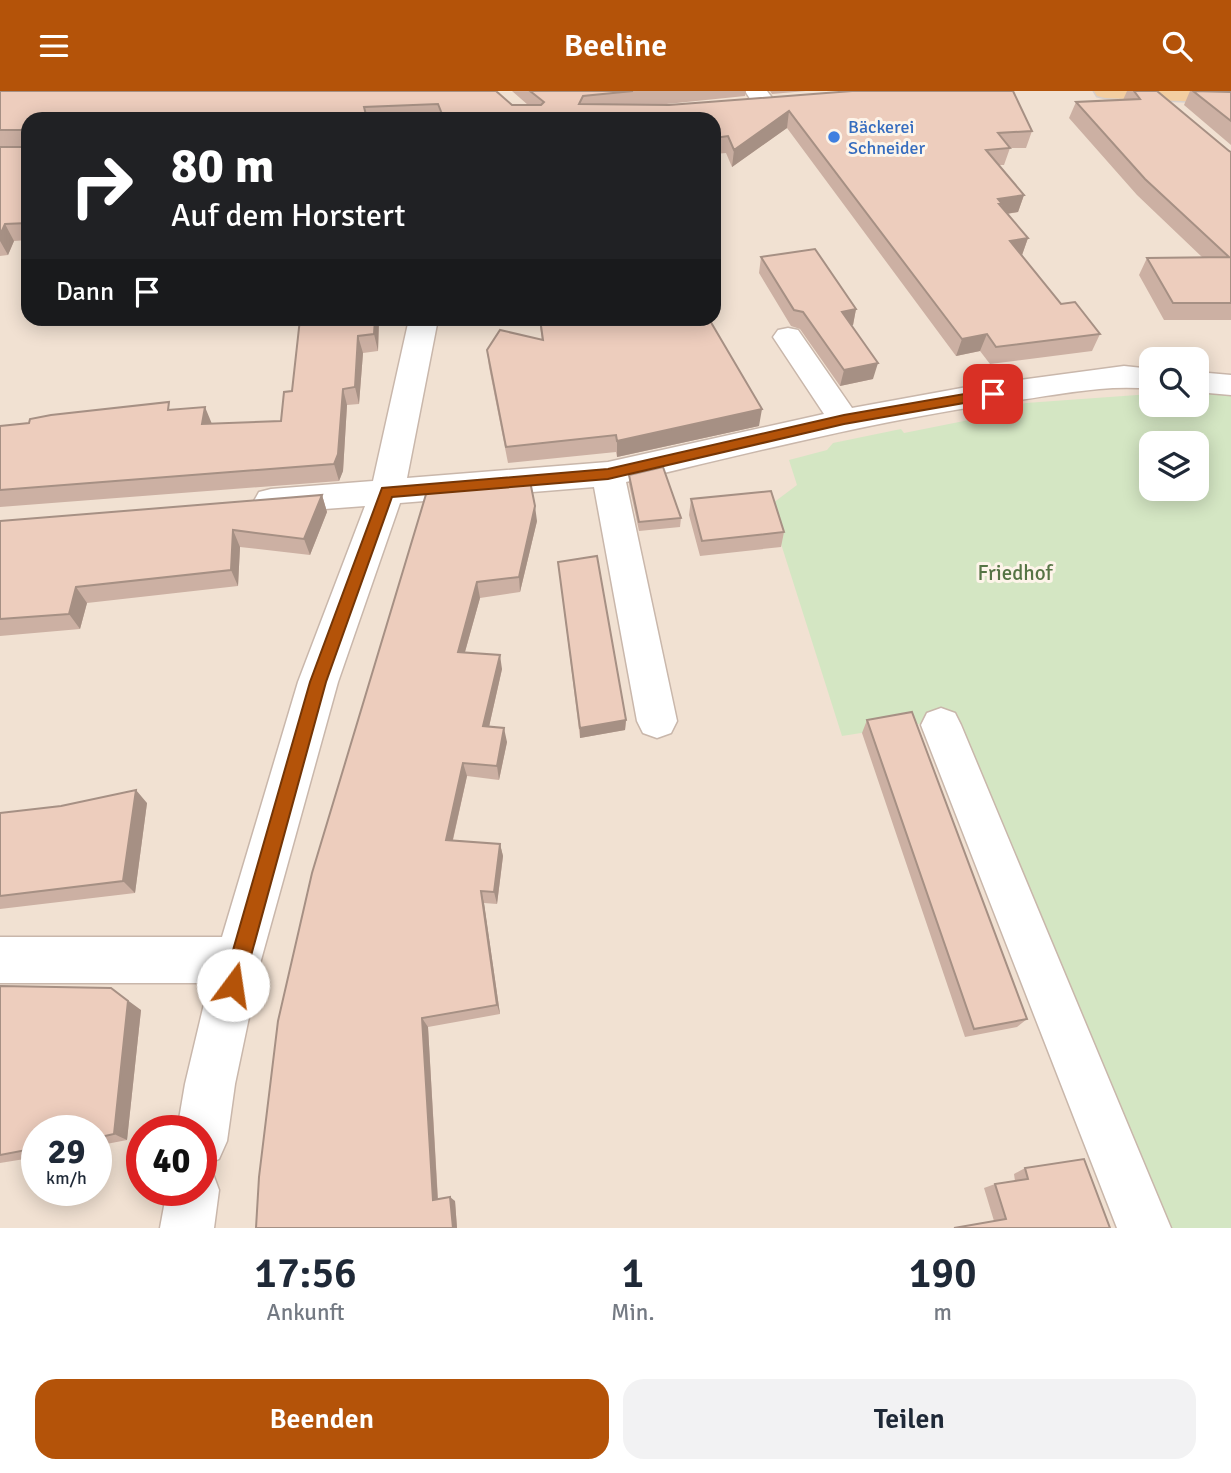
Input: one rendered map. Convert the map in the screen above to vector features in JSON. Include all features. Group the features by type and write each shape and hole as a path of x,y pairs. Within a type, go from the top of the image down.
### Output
{"main road":[{"path":"1105,91 1223,94"},
{"path":"753,99 790,101"}],"street":[{"path":"1152,94 1182,119"},
{"path":"205,1115 238,960 318,682 387,492 422,326"},
{"path":"788,337 844,419"},
{"path":"235,504 608,474 844,419 980,395 1124,376 1139,378"},
{"path":"1209,383 1231,385"},
{"path":"608,474 657,721"},
{"path":"941,725 1144,1228"},
{"path":"0,960 238,960"},
{"path":"187,1228 190,1206"}],"shaded area":[{"path":"0,91 1231,91 1231,1228 0,1228"}],"green space":[{"name":"Friedhof","path":"1209,392 1231,394 1231,1228 1165,1228 950,719 842,736 769,506 797,485 789,460 827,450 833,443 901,429 904,433 979,418 977,413 1026,403 1139,395 1139,417 1209,417"}],"building":[{"path":"0,91 496,91 512,105 541,105 544,102 530,91 633,91 583,96 579,104 669,105 852,91 1013,91 1032,131 998,133 1010,148 986,150 1024,195 998,199 1002,204 999,204 1028,238 1010,241 1061,304 1075,302 1100,334 996,347 987,334 962,339 789,111 734,150 728,136 721,137 721,112 441,112 438,104 364,107 365,112 21,112 21,130 0,130"},
{"path":"1134,91 1157,91 1231,152 1231,303 1173,303 1147,258 1229,257 1145,179 1076,102 1140,99"},
{"path":"1193,91 1231,92 1231,121"},
{"path":"0,147 21,147 21,223 5,224 0,235"},
{"path":"815,249 856,309 842,312 878,363 844,370 803,312 794,310 761,257"},
{"path":"299,326 375,326 374,334 358,336 355,387 343,389 338,454 334,464 0,490 0,426 29,423 30,419 51,415 169,402 168,410 205,407 202,424 281,421 284,392 292,391"},
{"path":"541,326 713,326 762,409 617,441 616,435 506,447 487,350 500,330 543,340"},
{"path":"663,467 681,518 639,522 629,475"},
{"path":"530,481 535,506 519,577 477,582 458,652 500,655 483,726 504,728 497,766 463,763 446,840 500,844 494,892 481,891 497,1005 422,1018 433,1200 450,1197 453,1228 256,1228 259,1177 278,1021 312,873 427,491"},
{"path":"771,491 784,532 702,541 691,499"},
{"path":"322,495 304,539 233,530 231,570 76,587 69,614 0,619 0,521"},
{"path":"597,556 626,720 580,728 558,562"},
{"path":"912,712 1027,1019 974,1029 867,720"},
{"path":"136,790 123,881 0,896 0,813 61,806"},
{"path":"0,986 111,988 128,1001 114,1134 112,1115 21,1115 21,1151 0,1155"},
{"path":"1084,1159 1110,1228 954,1228 1006,1219 995,1184 1028,1179 1025,1168"}],"place":[{"name":"Bäckerei Schneider","path":"834,137"}],"route":[{"path":"233,985 318,682 387,492 608,474 844,419 993,394"}]}
